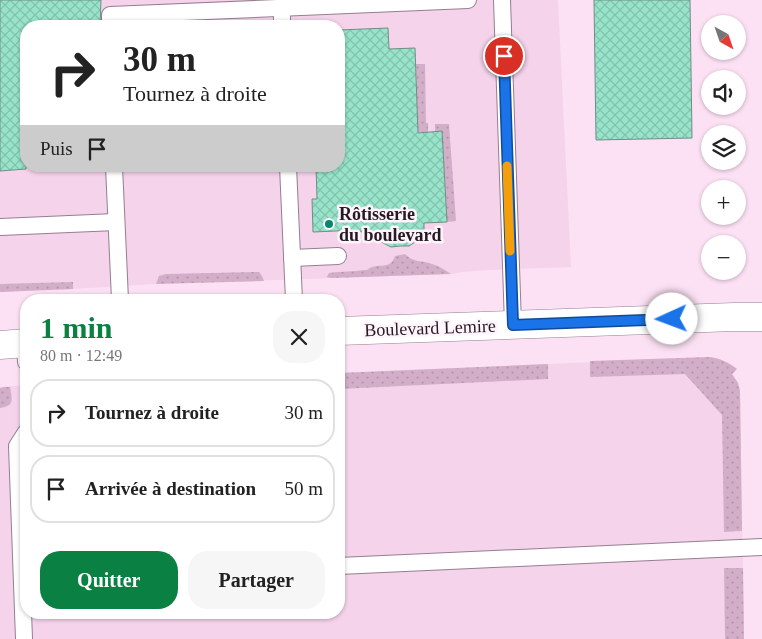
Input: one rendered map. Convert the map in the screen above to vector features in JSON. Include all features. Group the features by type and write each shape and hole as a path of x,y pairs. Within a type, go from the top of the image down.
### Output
{"main road":[{"name":"Boulevard Lemire","path":"345,332 734,316 762,317"}],"lane":[{"path":"116,14 468,0"},
{"path":"502,0 513,325"},
{"path":"282,8 282,20"},
{"path":"114,172 120,294"},
{"path":"288,172 294,294"},
{"path":"0,227 116,222"},
{"path":"292,258 338,256"},
{"path":"20,441 17,446 20,529"},
{"path":"345,566 762,547"},
{"path":"23,619 24,639"}],"shaded area":[{"path":"0,0 558,0 571,267 488,270 451,274 156,284 0,292"},
{"path":"416,64 425,64 426,123 428,123 428,132 418,132"},
{"path":"435,124 449,124 456,221 447,222 442,131 435,132"},
{"path":"405,254 411,259 435,265 451,274 327,277 329,273 365,270 388,264 391,263 395,256"},
{"path":"259,272 264,281 156,284 159,276 166,274"},
{"path":"73,282 73,289 0,292 0,284"},
{"path":"710,357 729,363 737,369 732,374 738,383 740,391 744,639 0,639 0,387 20,385 20,619 345,619 345,373"},
{"path":"710,357 731,364 737,369 732,374 738,383 740,391 742,531 724,532 722,415 685,374 590,377 590,361"},
{"path":"548,364 548,379 345,389 345,373"},
{"path":"10,387 11,401 8,406 0,408 0,388"},
{"path":"724,568 743,568 744,639 725,639"}],"building":[{"path":"0,0 101,0 100,20 20,20 20,169 0,171"},
{"path":"594,0 690,0 692,138 596,140"},
{"path":"388,28 389,49 415,48 418,133 442,131 447,222 424,223 424,236 409,246 391,247 358,230 313,232 312,199 317,199 316,172 345,172 345,30"}],"slow traffic":[{"path":"507,166 510,251"}],"place":[{"name":"Rôtisserie du boulevard","path":"329,224"}],"route":[{"path":"504,56 513,325 672,319"}]}
